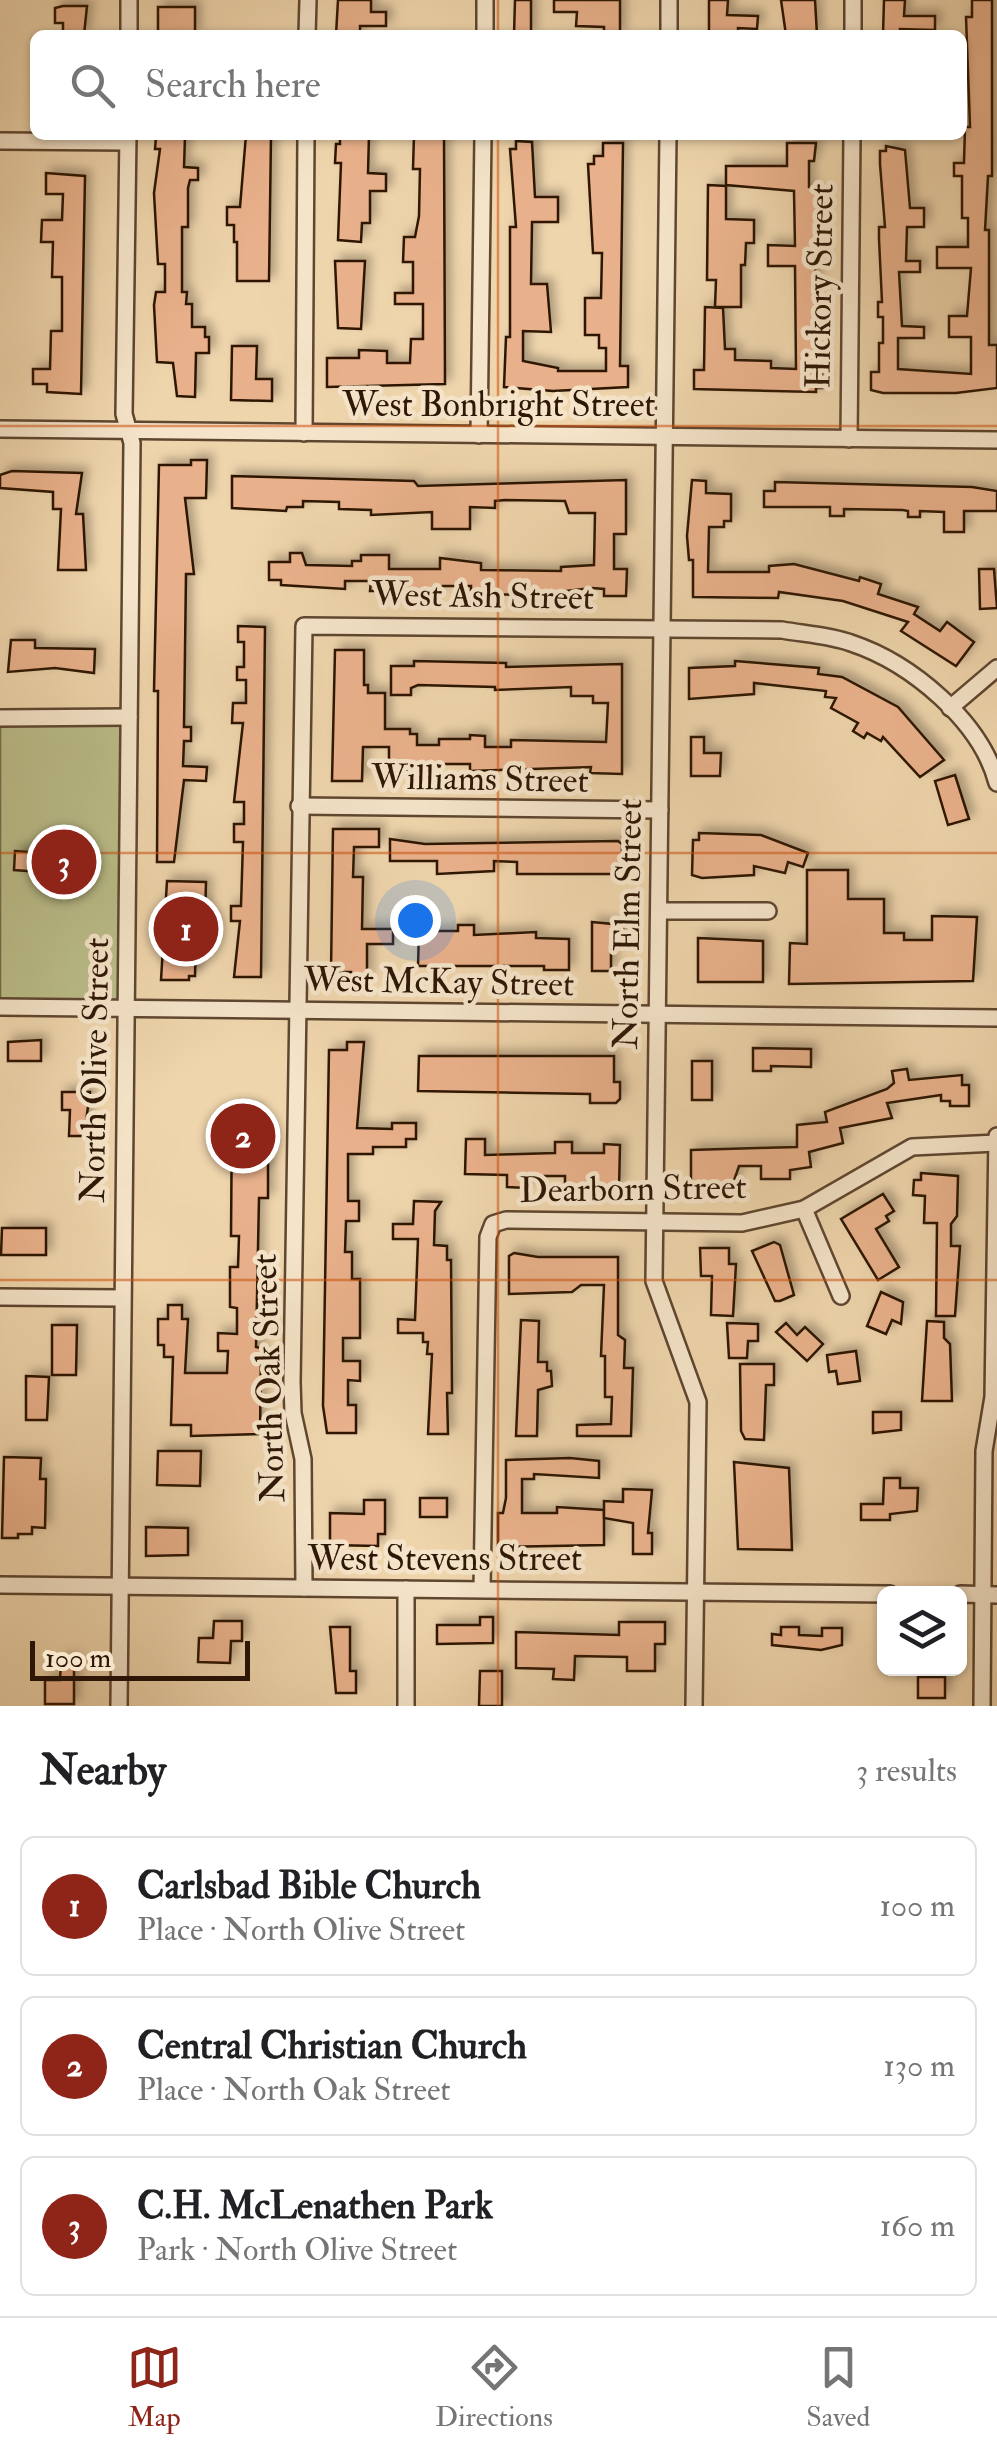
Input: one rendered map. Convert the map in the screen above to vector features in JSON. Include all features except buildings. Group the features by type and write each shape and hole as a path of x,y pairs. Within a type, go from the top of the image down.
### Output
{"street":[{"path":"129,0 129,30"},
{"path":"307,30 308,0"},
{"path":"485,0 485,30"},
{"path":"669,0 669,30"},
{"path":"852,30 853,0"},
{"path":"0,141 43,140"},
{"name":"North Olive Street","path":"119,1706 129,717 129,431 124,414 128,140"},
{"path":"304,433 306,140"},
{"path":"478,435 483,140"},
{"name":"North Elm Street","path":"668,140 654,1281 698,1402 694,1706"},
{"name":"Hickory Street","path":"848,438 852,140"},
{"name":"West Bonbright Street","path":"0,429 997,440"},
{"name":"West Ash Street","path":"304,626 782,630 833,638 880,656 950,708 990,758 997,784"},
{"name":"North Oak Street","path":"304,626 298,806 292,1382 293,1413 303,1459 304,1588"},
{"path":"950,708 997,668"},
{"path":"0,718 129,717"},
{"name":"Williams Street","path":"298,806 660,810"},
{"path":"660,911 768,911"},
{"name":"West McKay Street","path":"0,1007 997,1018"},
{"path":"982,1706 990,1594 997,1135"},
{"name":"Dearborn Street","path":"482,1590 488,1237 493,1224 506,1220 742,1222 804,1209 912,1147 997,1143"},
{"path":"804,1209 841,1296"},
{"path":"0,1297 122,1298"},
{"name":"West Stevens Street","path":"0,1585 877,1594"},
{"path":"406,1589 406,1706"}],"green space":[{"path":"129,717 126,1008 0,1007 0,718"}],"place":[{"name":"C.H. McLenathen Park","path":"64,862"},
{"name":"Carlsbad Bible Church","path":"186,929"},
{"name":"Central Christian Church","path":"243,1136"}]}
